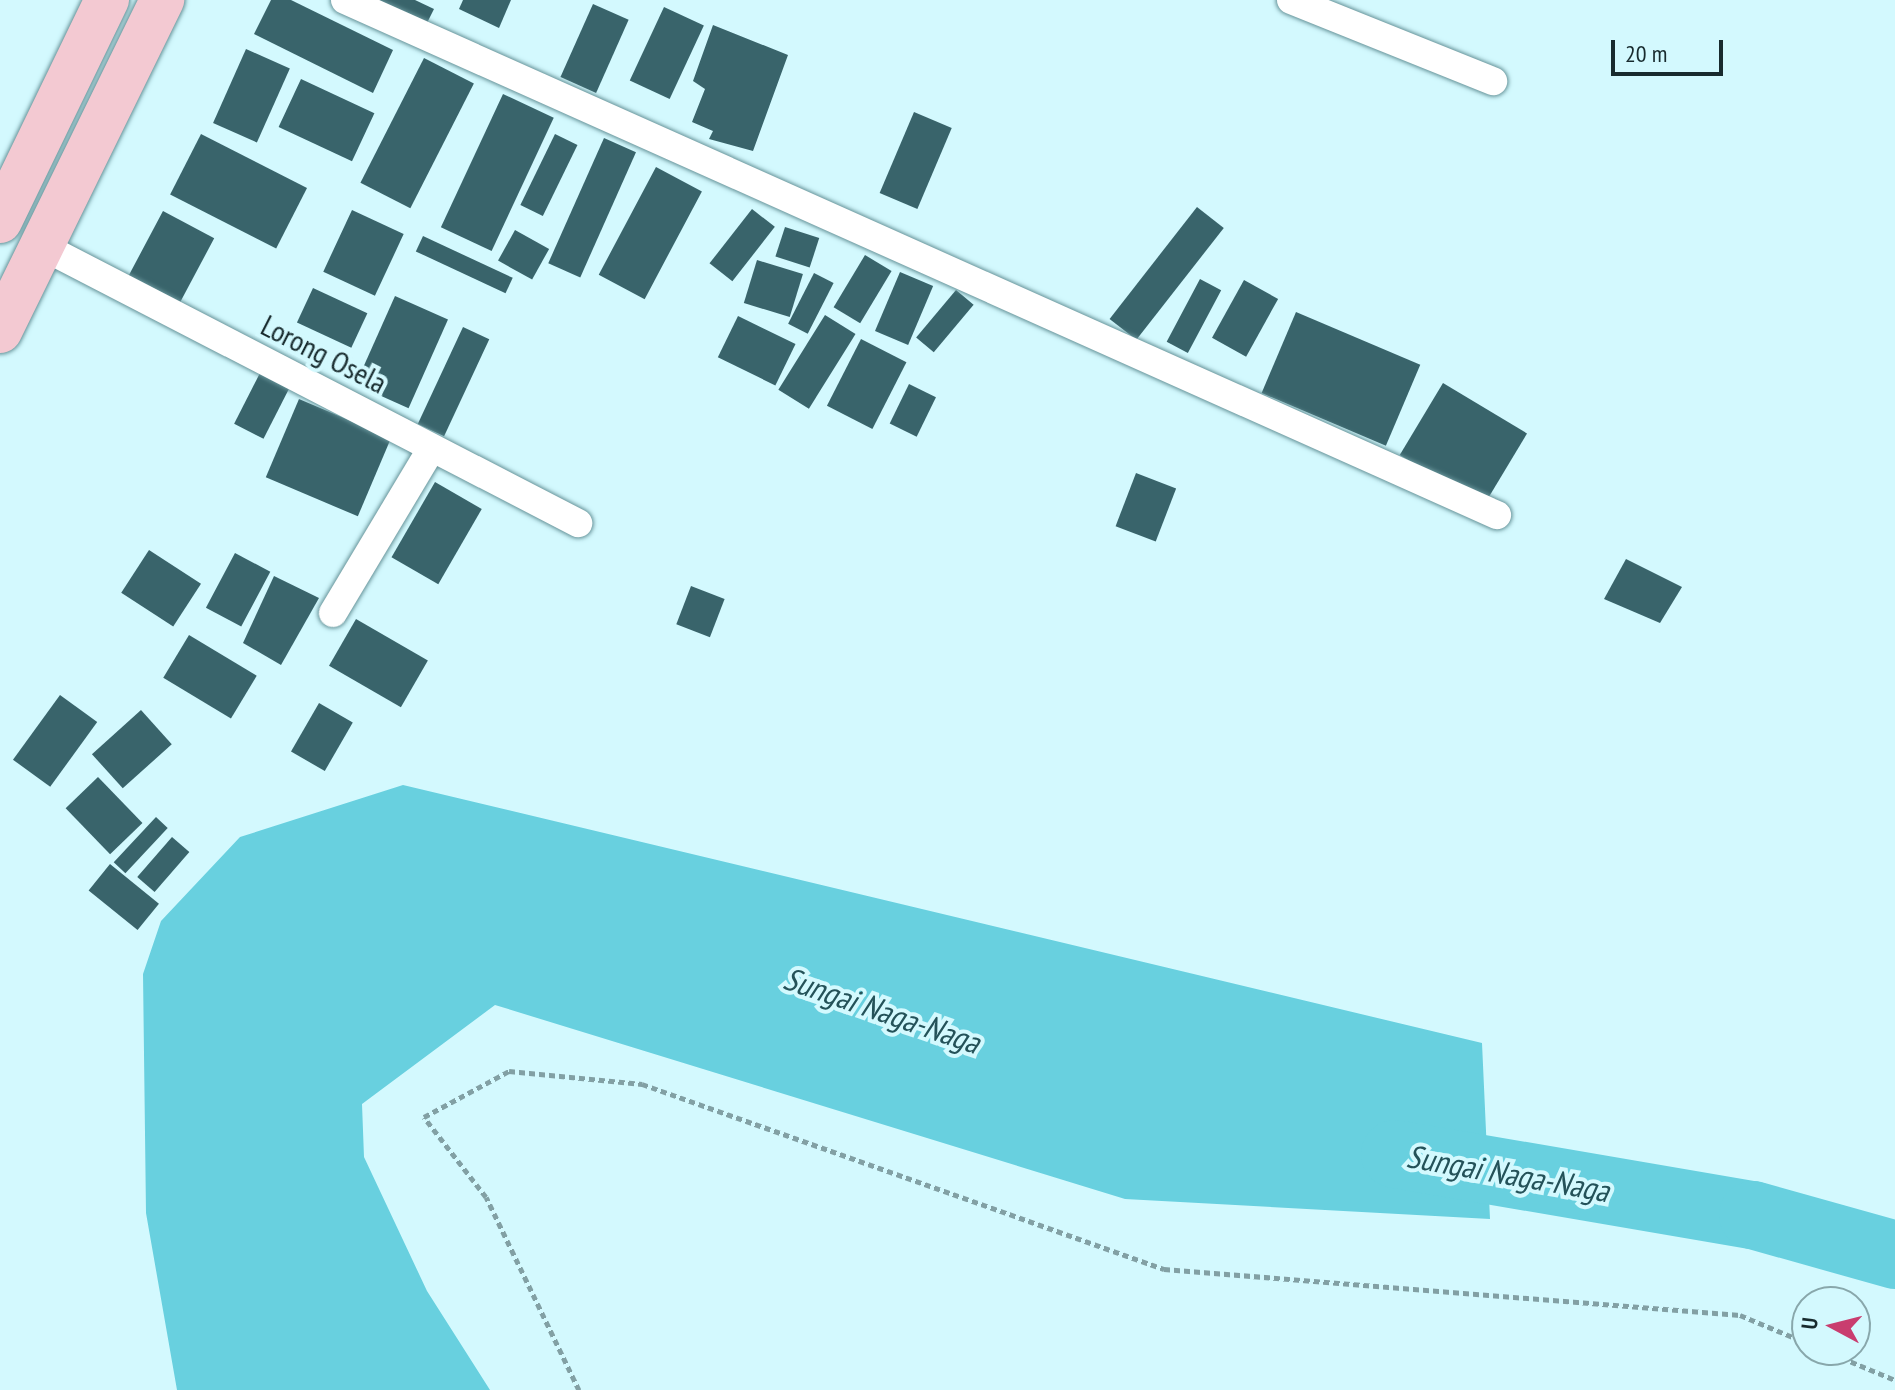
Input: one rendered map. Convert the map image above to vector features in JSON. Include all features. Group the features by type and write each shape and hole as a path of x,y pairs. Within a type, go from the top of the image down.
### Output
{"highway":[{"path":"0,221 107,0"},
{"path":"0,331 162,0"}],"street":[{"path":"345,0 1497,515"},
{"path":"1291,0 1493,81"},
{"name":"Lorong Osela","path":"40,245 578,523"},
{"path":"333,613 431,449"}],"path":[{"path":"579,1390 486,1197 424,1117 509,1071 642,1084 1164,1269 1740,1315 1791,1336"},
{"path":"1861,1366 1895,1380"}],"water":[{"path":"403,785 1482,1043 1490,1219 1125,1199 495,1005 362,1104 364,1157 427,1291 490,1390 177,1390 146,1213 143,974 161,921 240,837"}],"building":[{"path":"271,0 291,0 393,50 373,93 254,34"},
{"path":"357,0 415,0 434,9 423,31"},
{"path":"463,0 511,0 499,28 459,9"},
{"path":"593,4 629,20 596,93 560,77"},
{"path":"664,7 704,26 670,99 630,80"},
{"path":"713,25 788,55 753,151 709,139 713,131 692,122 705,89 693,81"},
{"path":"246,49 290,69 257,143 213,123"},
{"path":"424,58 474,83 410,208 360,183"},
{"path":"301,79 374,113 352,161 279,127"},
{"path":"503,94 554,118 492,251 441,227"},
{"path":"914,112 952,128 917,209 880,193"},
{"path":"201,134 307,188 276,249 170,195"},
{"path":"555,134 577,145 543,216 520,205"},
{"path":"604,138 636,152 580,277 548,263"},
{"path":"656,167 702,191 645,299 599,275"},
{"path":"1197,207 1224,228 1136,340 1110,319"},
{"path":"752,209 775,227 732,281 710,263"},
{"path":"352,210 404,234 375,296 323,272"},
{"path":"163,211 214,238 177,309 125,282"},
{"path":"785,227 819,238 810,268 775,256"},
{"path":"515,230 549,249 532,280 498,261"},
{"path":"423,236 513,278 506,293 416,251"},
{"path":"865,255 892,271 860,323 834,307"},
{"path":"757,260 803,274 790,317 744,303"},
{"path":"900,272 933,286 908,345 875,331"},
{"path":"814,273 834,283 808,334 788,324"},
{"path":"1200,279 1221,290 1188,353 1167,342"},
{"path":"1244,280 1278,299 1246,357 1212,338"},
{"path":"313,288 367,313 351,348 297,322"},
{"path":"956,290 974,305 934,352 916,337"},
{"path":"395,296 448,320 409,408 356,385"},
{"path":"1296,312 1420,365 1386,446 1262,393"},
{"path":"825,315 856,334 809,409 778,390"},
{"path":"738,316 796,344 775,385 718,357"},
{"path":"463,327 489,339 444,436 418,424"},
{"path":"861,339 906,362 872,429 827,406"},
{"path":"260,373 289,388 264,439 234,424"},
{"path":"1443,383 1527,433 1484,505 1400,455"},
{"path":"909,384 936,397 917,437 890,424"},
{"path":"299,399 391,438 358,516 266,477"},
{"path":"1136,473 1176,488 1156,542 1116,526"},
{"path":"435,482 482,509 438,584 392,557"},
{"path":"149,550 201,584 173,627 121,593"},
{"path":"235,553 270,572 241,627 206,608"},
{"path":"1626,559 1682,587 1660,623 1604,599"},
{"path":"274,576 319,598 281,665 243,643"},
{"path":"691,586 725,599 710,637 676,624"},
{"path":"356,619 428,660 401,707 329,666"},
{"path":"189,635 257,676 231,719 163,678"},
{"path":"60,695 97,722 50,787 13,760"},
{"path":"319,703 353,722 325,771 291,751"},
{"path":"141,710 172,744 123,788 92,754"},
{"path":"98,777 142,823 110,854 66,808"},
{"path":"156,817 168,828 125,873 114,862"},
{"path":"172,837 189,852 155,892 137,877"},
{"path":"110,864 159,904 138,930 89,890"}],"waterway":[{"name":"Sungai Naga-Naga","path":"1395,1154 1753,1215 1895,1255"}]}
